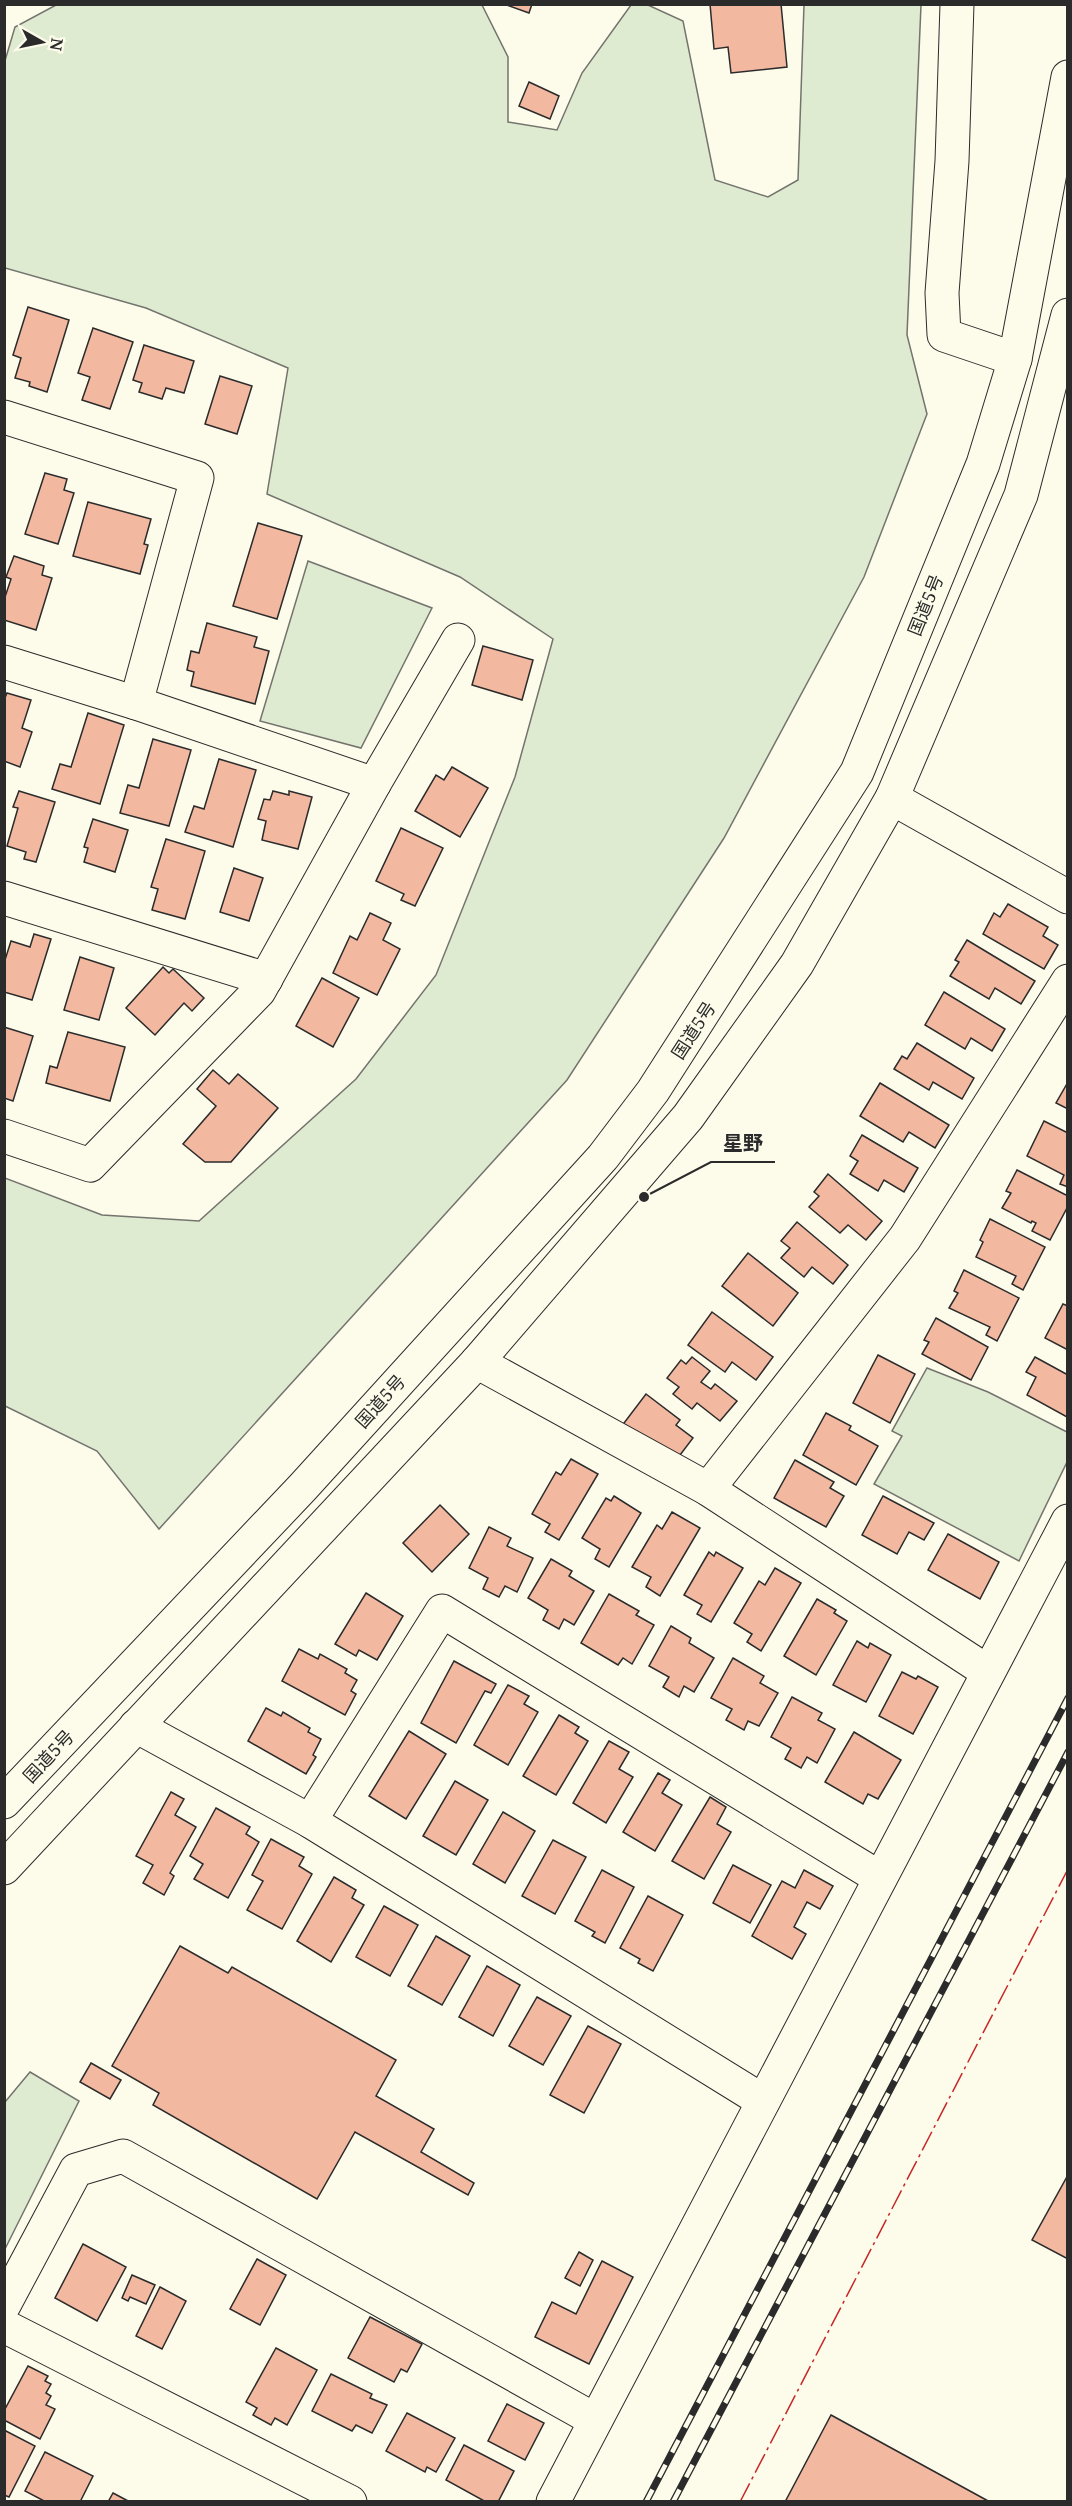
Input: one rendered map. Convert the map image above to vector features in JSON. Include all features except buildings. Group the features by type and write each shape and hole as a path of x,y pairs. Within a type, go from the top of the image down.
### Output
{"main road":[{"path":"957,4 952,160 942,293 944,335 1015,359"},
{"name":"国道5号","path":"4,1802 311,1478 603,1157 653,1092 857,772 982,464 1015,359 1068,77"},
{"path":"4,1868 477,1362 688,1118 797,964 892,798 1021,495 1068,315"},
{"path":"4,417 197,478 136,703"},
{"path":"4,1136 90,1166 259,991 374,784 458,640"},
{"path":"4,662 136,703 374,784"},
{"path":"892,798 1068,897"},
{"path":"4,898 266,979"},
{"path":"708,1489 905,1238 1068,981"},
{"path":"477,1362 708,1489 988,1672"},
{"path":"553,2502 1068,1521"},
{"path":"310,1821 442,1611 880,1878"},
{"path":"136,1726 310,1821 763,2101"},
{"path":"4,2305 76,2170 123,2156 595,2420"},
{"path":"4,2326 350,2502"}],"green space":[{"path":"56,5 482,5 508,57 508,122 557,130 582,73 631,5 648,5 683,21 715,180 768,197 798,180 804,5 921,5 907,335 927,414 864,577 724,838 567,1080 159,1529 97,1451 5,1406 5,1178 102,1215 199,1221 356,1079 436,975 515,777 553,639 460,577 267,494 288,368 146,308 5,268 4,64 15,27"},
{"path":"308,561 432,608 361,748 260,721"},
{"path":"927,1368 988,1392 1067,1432 1067,1462 1019,1561 874,1484 902,1436 892,1431"},
{"path":"30,2072 79,2101 5,2249 5,2102"}],"railway":[{"path":"646,2502 1068,1698"},
{"path":"673,2502 1068,1752"}],"power":[{"path":"740,2502 1068,1869"}],"place":[{"name":"星野","path":"644,1197"}]}
